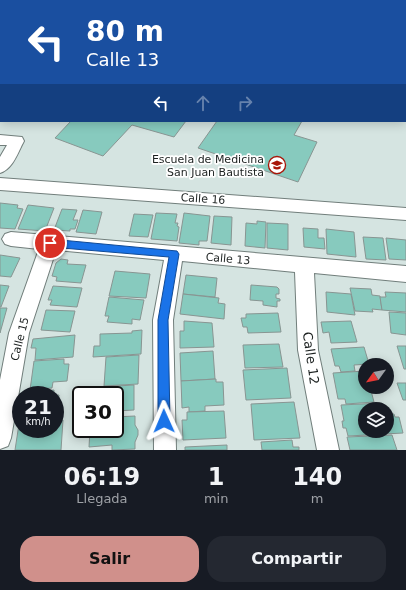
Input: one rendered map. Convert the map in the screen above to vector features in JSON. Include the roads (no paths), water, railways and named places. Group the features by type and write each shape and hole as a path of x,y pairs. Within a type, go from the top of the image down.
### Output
{"street":[{"path":"0,140 17,140 7,159 0,167"},
{"name":"Calle 16","path":"0,184 406,214"},
{"name":"Calle 13","path":"11,239 406,274"},
{"name":"Calle 15","path":"0,438 19,333 50,243"},
{"path":"164,450 163,320 174,254"},
{"name":"Calle 12","path":"304,265 308,350 328,450"}],"place":[{"name":"Escuela de Medicina San Juan Bautista","path":"277,165"}]}
